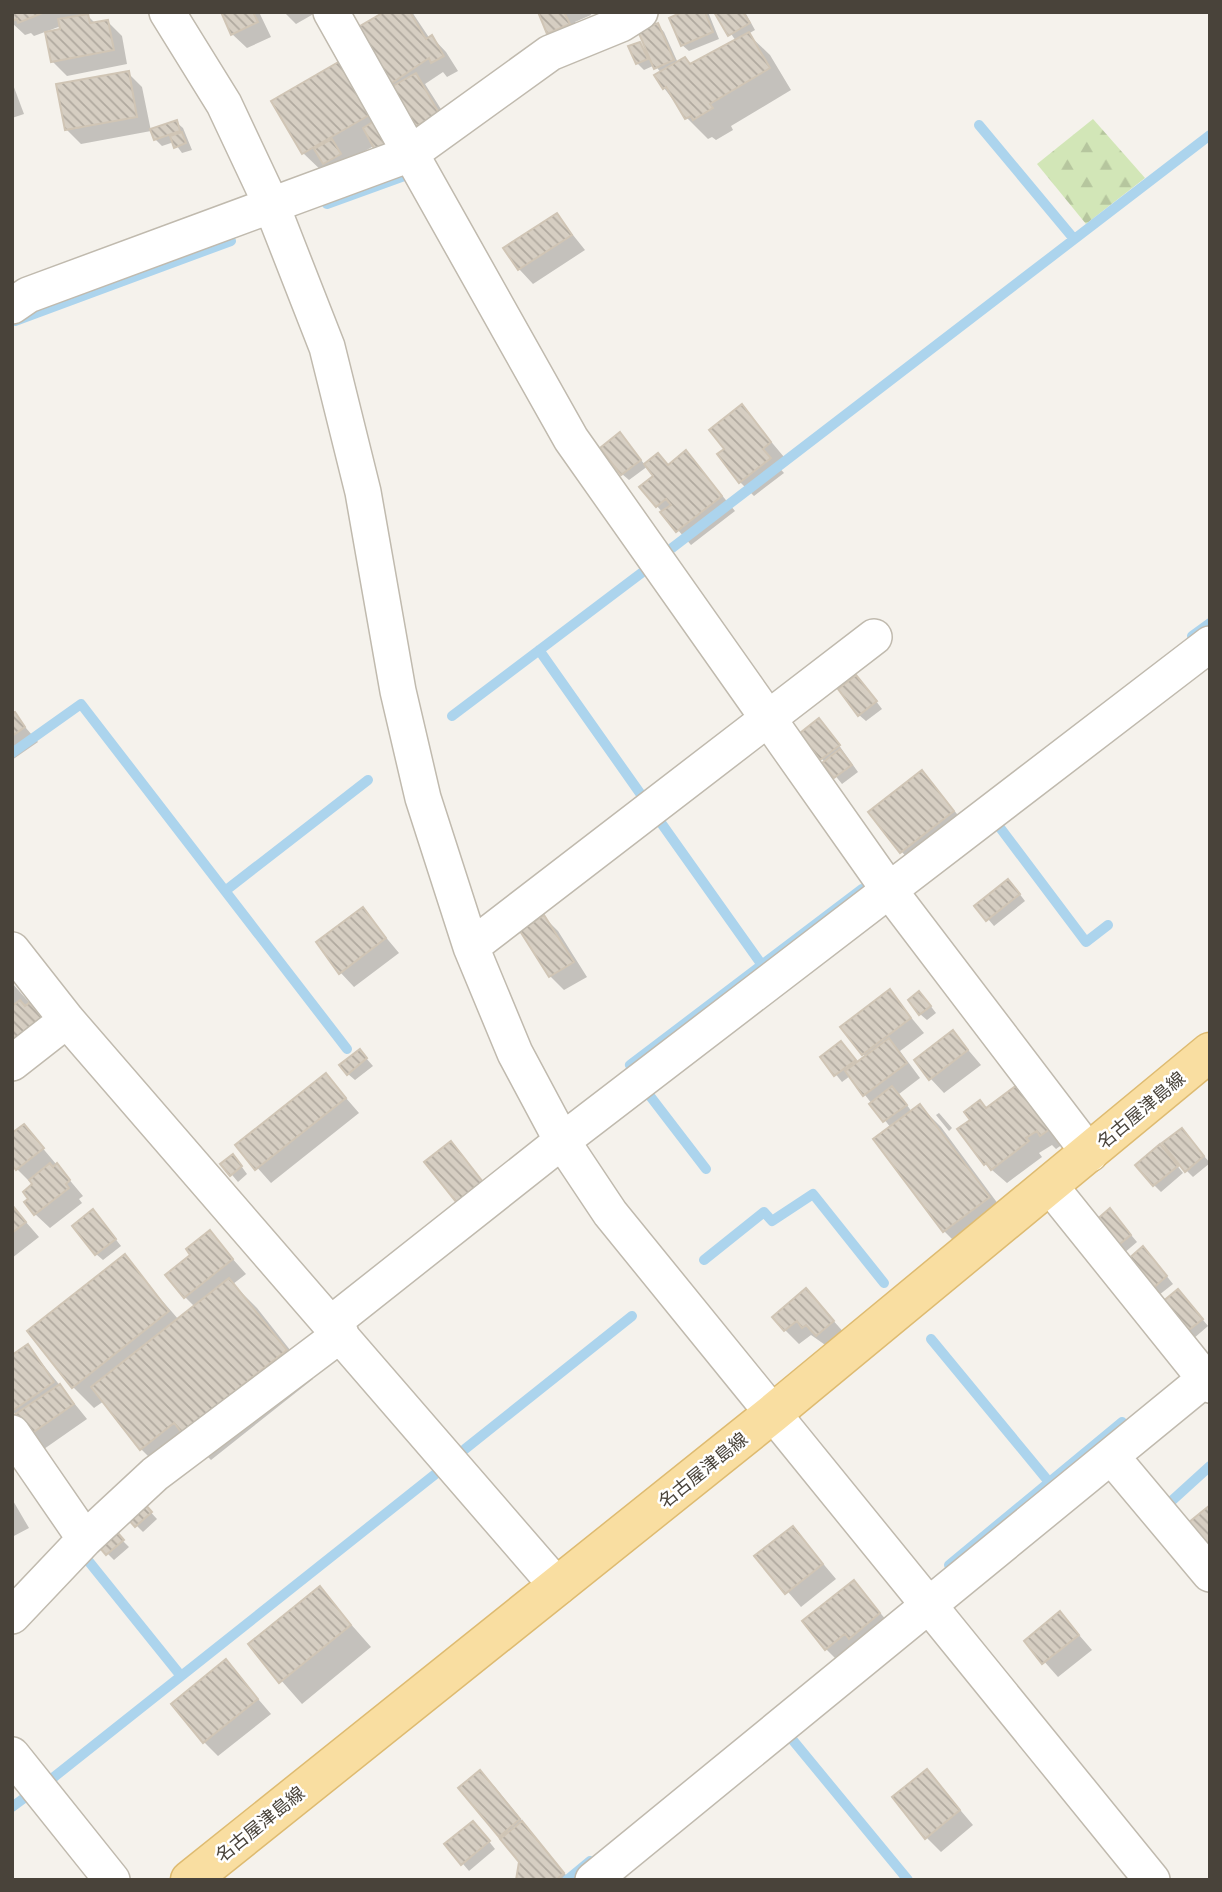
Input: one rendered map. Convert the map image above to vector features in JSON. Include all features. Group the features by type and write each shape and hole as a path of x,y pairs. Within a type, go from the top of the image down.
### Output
{"main road":[{"name":"名古屋津島線","path":"190,1880 772,1414 1201,1060"}],"street":[{"path":"167,12 224,104 271,204 327,347 363,492 398,691 423,799 471,947 516,1053 562,1141 610,1213 1152,1880"},
{"path":"331,12 571,439 890,890 1090,1154"},
{"path":"12,306 28,295 410,154 550,53 621,24 640,12"},
{"path":"471,947 874,638"},
{"path":"12,1616 85,1539 155,1474 337,1328 562,1141 1210,644"},
{"path":"12,950 67,1020 337,1328 558,1587"},
{"path":"12,1063 67,1020"},
{"path":"1201,1060 1210,1027"},
{"path":"593,1880 1111,1456 1208,1382 1050,1186"},
{"path":"12,1433 85,1539"},
{"path":"1111,1456 1210,1574"},
{"path":"12,1755 112,1880"}],"green space":[{"path":"1093,119 1145,178 1086,224 1037,164"}],"building":[{"path":"12,12 45,12 18,23 17,19 12,21"},
{"path":"221,12 253,12 258,22 231,35"},
{"path":"384,12 410,12 426,39 432,35 444,56 431,63 429,58 383,89 348,33"},
{"path":"538,12 564,12 570,24 547,34"},
{"path":"682,12 705,12 713,32 681,46 669,18"},
{"path":"714,12 743,12 750,23 728,36"},
{"path":"88,14 90,23 108,20 114,50 51,62 45,32 60,29 58,19"},
{"path":"658,23 674,60 654,69 638,31"},
{"path":"749,32 770,68 710,104 713,108 693,120 691,116 685,119 666,87 663,89 654,75 685,57 690,64"},
{"path":"640,42 648,59 636,64 628,46"},
{"path":"347,57 378,110 302,154 271,101"},
{"path":"129,71 137,117 65,130 56,84"},
{"path":"416,73 439,113 415,127 391,87"},
{"path":"381,117 395,141 376,152 363,128"},
{"path":"177,120 180,131 154,140 150,129"},
{"path":"182,132 186,143 174,148 170,136"},
{"path":"332,139 341,154 323,164 314,149"},
{"path":"557,213 572,235 518,270 503,248"},
{"path":"742,404 771,442 763,449 771,458 739,483 717,454 724,449 709,430"},
{"path":"620,432 641,460 621,475 600,448"},
{"path":"686,450 722,496 676,532 660,512 671,505 666,499 656,507 639,487 653,476 644,464 658,453 668,465"},
{"path":"856,675 877,701 858,716 838,689"},
{"path":"15,712 25,727 12,736 12,713"},
{"path":"819,718 840,745 820,760 800,733"},
{"path":"840,749 852,765 834,778 822,763"},
{"path":"922,770 954,811 900,853 868,812"},
{"path":"1008,879 1020,894 986,921 974,906"},
{"path":"363,907 386,938 339,974 316,942"},
{"path":"544,915 574,962 549,977 520,931"},
{"path":"890,989 911,1018 862,1055 840,1027"},
{"path":"919,991 931,1006 919,1015 908,1000"},
{"path":"20,1000 25,1006 30,1002 45,1021 12,1046 12,1006"},
{"path":"953,1030 968,1050 929,1080 914,1060"},
{"path":"889,1038 907,1063 863,1096 845,1071"},
{"path":"841,1041 856,1060 834,1076 820,1057"},
{"path":"360,1049 367,1058 347,1075 339,1065"},
{"path":"326,1073 346,1098 255,1170 235,1145"},
{"path":"1017,1085 1050,1129 1040,1136 1037,1131 1026,1138 1029,1141 991,1170 986,1163 984,1165 957,1129 970,1120 964,1112 980,1100 986,1108"},
{"path":"892,1086 907,1105 883,1122 869,1104"},
{"path":"920,1104 990,1197 943,1232 873,1139"},
{"path":"24,1124 44,1148 16,1170 12,1165 12,1133"},
{"path":"1182,1128 1204,1156 1185,1172 1162,1143"},
{"path":"451,1141 483,1182 457,1203 424,1162"},
{"path":"1160,1144 1178,1166 1153,1186 1135,1165"},
{"path":"233,1154 242,1166 230,1176 220,1164"},
{"path":"50,1163 53,1167 57,1163 70,1180 66,1184 69,1188 34,1215 24,1202 28,1199 23,1192 32,1184 29,1180"},
{"path":"12,1205 26,1222 12,1233"},
{"path":"1110,1208 1131,1235 1116,1247 1095,1221"},
{"path":"93,1209 116,1239 95,1255 72,1226"},
{"path":"210,1230 233,1259 184,1298 165,1275 190,1255 186,1249"},
{"path":"1143,1246 1167,1276 1151,1290 1127,1260"},
{"path":"125,1254 169,1311 72,1388 27,1331"},
{"path":"229,1278 287,1350 182,1433 174,1423 140,1450 91,1387"},
{"path":"806,1288 834,1321 816,1336 806,1325 802,1328 797,1321 784,1331 772,1317"},
{"path":"1178,1289 1203,1319 1185,1333 1161,1303"},
{"path":"28,1344 54,1382 12,1411 12,1355"},
{"path":"60,1384 74,1404 28,1436 14,1415"},
{"path":"144,1503 152,1512 135,1527 127,1518"},
{"path":"1210,1505 1210,1543 1206,1546 1188,1523"},
{"path":"793,1526 823,1564 785,1594 754,1556"},
{"path":"117,1532 124,1540 106,1555 100,1548"},
{"path":"854,1580 880,1613 849,1639 845,1634 825,1650 802,1621"},
{"path":"320,1586 351,1625 279,1683 248,1644"},
{"path":"1060,1611 1079,1635 1042,1664 1024,1641"},
{"path":"226,1659 258,1699 203,1743 171,1704"},
{"path":"927,1769 960,1810 925,1839 892,1797"},
{"path":"480,1770 520,1819 499,1837 458,1788"},
{"path":"473,1821 490,1841 461,1865 444,1844"},
{"path":"522,1821 564,1873 556,1880 516,1880 519,1862 500,1839"}],"waterway":[{"path":"979,125 1074,239"},
{"path":"672,548 1210,135"},
{"path":"327,204 407,175"},
{"path":"15,321 231,241"},
{"path":"452,716 648,568"},
{"path":"1192,636 1210,623"},
{"path":"539,650 642,796"},
{"path":"12,753 81,704 347,1049"},
{"path":"225,891 368,780"},
{"path":"659,820 762,965"},
{"path":"998,825 1086,942 1108,925"},
{"path":"635,1073 630,1065 862,889"},
{"path":"650,1096 706,1169"},
{"path":"704,1260 764,1212 772,1221 813,1194 884,1283"},
{"path":"465,1449 632,1316"},
{"path":"931,1339 1049,1482"},
{"path":"949,1565 1122,1422"},
{"path":"1166,1506 1210,1466"},
{"path":"54,1777 438,1472"},
{"path":"86,1558 181,1676"},
{"path":"791,1738 908,1880"},
{"path":"12,1807 27,1796"},
{"path":"567,1880 590,1861"}]}
